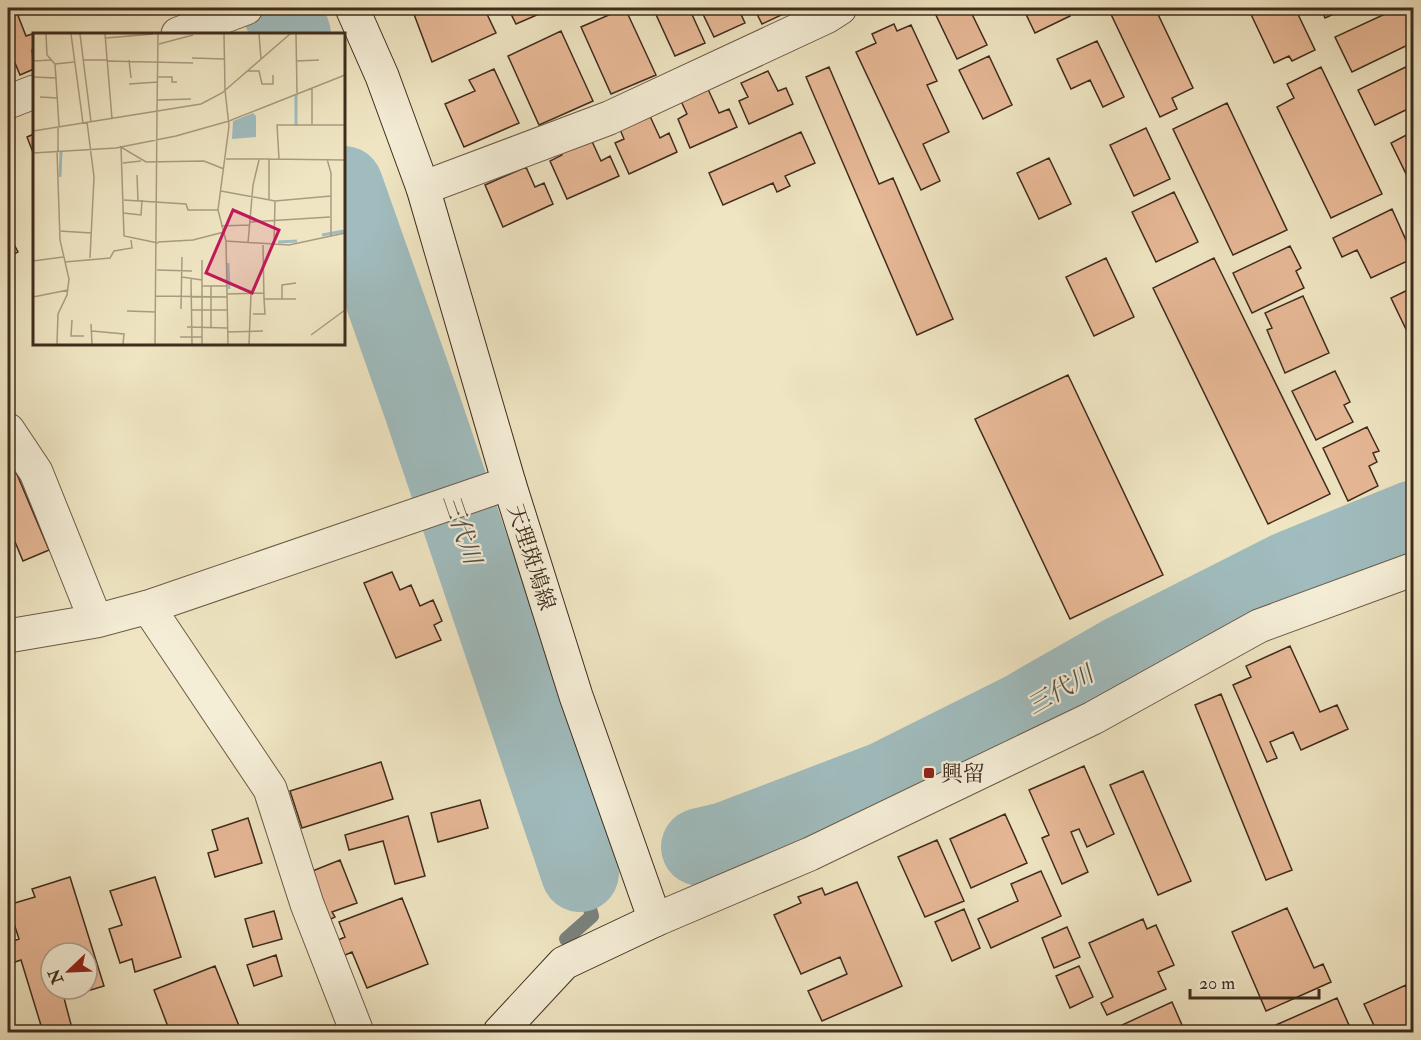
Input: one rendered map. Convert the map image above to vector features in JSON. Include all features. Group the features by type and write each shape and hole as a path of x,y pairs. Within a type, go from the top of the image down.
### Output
{"street":[{"path":"181,33 246,8"},
{"name":"天理斑鳩線","path":"352,8 382,76 423,188 509,483 576,696 655,920"},
{"path":"423,188 609,118 826,17 840,8"},
{"path":"8,102 33,92"},
{"path":"8,430 36,472 96,621"},
{"path":"8,636 96,621 148,607 509,483"},
{"path":"500,1032 564,963 655,920 810,854 1093,718 1259,626 1413,569"},
{"path":"148,607 270,789 307,904 357,1032"}],"building":[{"path":"484,8 496,33 432,62 412,9"},
{"path":"508,8 553,8 516,24"},
{"path":"625,8 656,75 611,94 581,27"},
{"path":"653,8 689,8 705,43 675,56"},
{"path":"700,8 738,8 745,23 714,37"},
{"path":"754,8 790,8 792,10 762,24"},
{"path":"969,8 987,45 957,59 933,9"},
{"path":"1023,8 1067,8 1070,16 1035,33"},
{"path":"1108,8 1155,8 1193,88 1172,98 1177,109 1160,117"},
{"path":"1248,8 1295,8 1315,50 1292,61 1289,56 1274,63"},
{"path":"1321,8 1347,8 1325,18"},
{"path":"1398,8 1414,8 1410,11 1414,18 1414,42 1352,72 1335,37"},
{"path":"17,13 26,36 32,34 33,37 33,69 20,75 8,46 8,17"},
{"path":"894,24 897,31 911,25 937,81 927,85 949,132 923,144 940,181 921,190 856,52 876,43 872,34"},
{"path":"561,31 593,101 539,125 508,56"},
{"path":"1097,41 1124,97 1103,107 1090,80 1071,89 1057,59"},
{"path":"989,56 1012,105 983,119 959,70"},
{"path":"1414,63 1414,106 1375,125 1358,90"},
{"path":"829,67 879,184 893,178 953,319 917,335 806,77"},
{"path":"1321,67 1382,194 1331,218 1277,107 1294,98 1287,84"},
{"path":"494,69 519,123 464,147 445,104 475,91 469,80"},
{"path":"768,71 778,91 786,88 793,104 749,124 739,101 748,97 741,83"},
{"path":"707,87 719,113 729,109 737,127 690,148 678,119 687,114 680,99"},
{"path":"1227,103 1287,230 1233,255 1173,129"},
{"path":"649,114 660,138 669,133 677,152 629,174 615,143 624,139 619,127"},
{"path":"1146,128 1170,179 1134,196 1110,145"},
{"path":"1414,131 1414,183 1411,184 1391,143"},
{"path":"801,132 815,163 785,176 790,186 777,192 773,183 723,205 709,173"},
{"path":"33,134 33,152 27,137"},
{"path":"590,137 601,161 610,156 619,176 567,199 550,161 562,155 560,151"},
{"path":"1049,158 1071,204 1039,219 1017,173"},
{"path":"526,167 535,187 544,183 553,204 503,227 485,185"},
{"path":"1174,192 1198,242 1156,262 1132,212"},
{"path":"1392,209 1414,258 1371,278 1357,250 1342,257 1333,238"},
{"path":"8,233 18,252 8,257"},
{"path":"1290,246 1301,268 1296,271 1304,288 1252,313 1233,273"},
{"path":"1106,258 1134,317 1094,336 1066,277"},
{"path":"1214,258 1330,494 1268,524 1153,288"},
{"path":"1414,287 1414,346 1391,298"},
{"path":"1303,296 1329,353 1285,373 1267,330 1272,328 1265,313"},
{"path":"1335,371 1350,402 1344,405 1353,422 1316,440 1292,391"},
{"path":"1068,375 1163,575 1070,619 975,419"},
{"path":"1367,427 1379,451 1373,453 1377,462 1369,466 1378,486 1348,501 1323,448"},
{"path":"8,466 11,474 16,472 49,550 23,561 8,525"},
{"path":"392,572 400,590 411,585 420,606 433,600 442,621 434,625 441,640 396,658 364,583"},
{"path":"1290,646 1320,712 1337,705 1348,729 1301,750 1293,732 1270,742 1277,758 1267,762 1233,685 1251,677 1246,666"},
{"path":"1221,694 1292,870 1266,880 1195,705"},
{"path":"381,762 393,799 302,828 290,791"},
{"path":"1084,766 1114,834 1087,847 1079,829 1071,832 1088,872 1062,884 1042,838 1049,835 1029,790"},
{"path":"1143,771 1191,881 1158,895 1110,785"},
{"path":"480,800 488,828 438,842 431,813"},
{"path":"1005,814 1027,863 971,888 950,839"},
{"path":"408,816 425,876 395,884 383,841 349,850 345,835"},
{"path":"248,818 262,863 215,877 208,853 218,850 212,830"},
{"path":"937,840 964,901 925,917 898,857"},
{"path":"340,860 357,903 332,912 335,917 329,920 310,872"},
{"path":"1041,871 1061,916 991,948 978,919 1018,901 1011,884"},
{"path":"70,877 90,941 39,941 39,1001 65,1001 73,1032 43,1032 21,960 12,963 8,949 8,943 19,939 8,905 35,897 32,889"},
{"path":"155,877 181,957 135,972 132,959 120,963 109,929 122,925 110,891"},
{"path":"857,882 902,986 822,1021 808,991 847,974 840,957 801,974 774,915 801,903 798,897 822,888 825,895"},
{"path":"402,898 428,964 367,988 352,952 343,956 336,941 345,937 339,922"},
{"path":"1287,908 1314,968 1323,964 1331,982 1266,1011 1232,932"},
{"path":"964,909 980,948 952,961 935,922"},
{"path":"274,911 282,939 253,947 245,919"},
{"path":"1143,919 1147,929 1156,925 1174,965 1158,972 1166,989 1107,1015 1101,1003 1113,997 1089,943"},
{"path":"1067,927 1080,957 1054,968 1042,938"},
{"path":"276,955 282,976 254,986 247,965"},
{"path":"215,966 241,1031 250,1027 252,1032 170,1032 154,990"},
{"path":"1079,966 1093,997 1070,1008 1056,976"},
{"path":"99,970 104,986 99,988"},
{"path":"1406,985 1414,1001 1414,1032 1377,1032 1364,1004"},
{"path":"1337,998 1352,1032 1279,1032 1276,1025"},
{"path":"1172,1002 1185,1032 1126,1032 1122,1025"}],"waterway":[{"name":"三代川","path":"280,8 292,33"},
{"name":"三代川","path":"345,188 422,406 580,873"},
{"name":"三代川","path":"700,847 726,841 886,780 1020,713 1123,654 1289,570 1414,519"},
{"path":"566,939 592,916 580,873"}],"place":[{"name":"興留","path":"929,773"}]}
